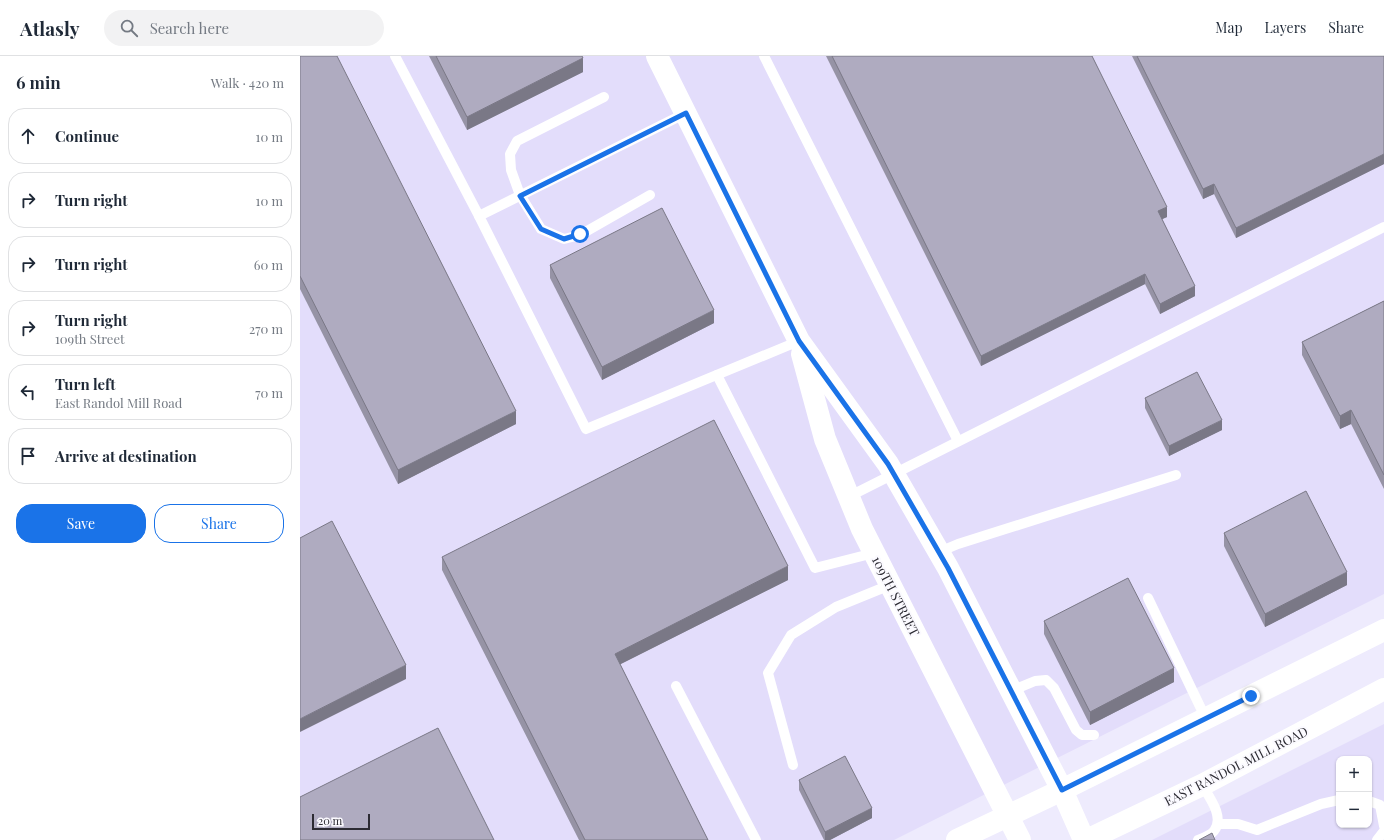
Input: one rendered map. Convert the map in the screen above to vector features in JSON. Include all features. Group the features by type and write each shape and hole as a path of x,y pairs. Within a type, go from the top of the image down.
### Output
{"street":[{"name":"109TH STREET","path":"657,56 799,341 888,464 939,552 1062,790 1084,840"},
{"name":"109TH STREET","path":"799,341 825,439 862,529 1020,840"},
{"path":"957,840 1062,790 1384,630"},
{"name":"EAST RANDOL MILL ROAD","path":"1087,840 1202,785 1384,689"}],"lane":[{"path":"395,56 479,216 586,429 799,341"},
{"path":"764,56 958,441"},
{"path":"604,97 517,141 510,154 511,170 520,196 541,229 564,239 580,234 650,195"},
{"path":"479,216 686,113"},
{"path":"848,497 1384,227"},
{"path":"717,375 815,568 874,553"},
{"path":"939,552 958,544 1176,475"},
{"path":"794,765 768,673 791,636 836,607 890,585"},
{"path":"1148,598 1206,718"},
{"path":"1011,691 1035,680 1046,680 1054,688 1076,730 1082,735 1094,735"},
{"path":"676,686 756,840"},
{"path":"1198,840 1214,832 1218,824 1215,807 1202,785"},
{"path":"1218,824 1238,824 1257,830 1321,804 1336,801"},
{"path":"1372,802 1380,805 1384,826"},
{"path":"1377,840 1384,831"}],"shaded area":[{"path":"300,56 1384,56 1384,594 894,840 300,840"},
{"path":"1384,724 1384,840 1152,840"}],"building":[{"path":"300,56 337,56 516,411 398,470 300,276"},
{"path":"436,56 582,56 583,58 467,117"},
{"path":"832,56 1092,56 1167,207 1158,211 1195,286 1160,304 1145,274 981,356"},
{"path":"1137,56 1384,56 1384,154 1236,228 1214,184 1203,189"},
{"path":"662,208 714,310 602,367 550,265"},
{"path":"1384,301 1384,475 1351,410 1340,416 1302,342"},
{"path":"1197,372 1222,420 1169,446 1145,398"},
{"path":"714,420 788,566 615,654 708,840 585,840 442,557"},
{"path":"1306,491 1347,572 1265,614 1224,533"},
{"path":"332,521 406,665 300,719 300,538"},
{"path":"1128,578 1174,668 1090,712 1044,621"},
{"path":"438,728 494,840 300,840 300,797"},
{"path":"845,756 872,808 825,832 799,780"},
{"path":"1212,833 1215,840 1199,840"}],"route":[{"path":"580,234 564,239 541,229 520,196 686,113 799,341 888,464 948,568 1062,790 1251,696"}]}
